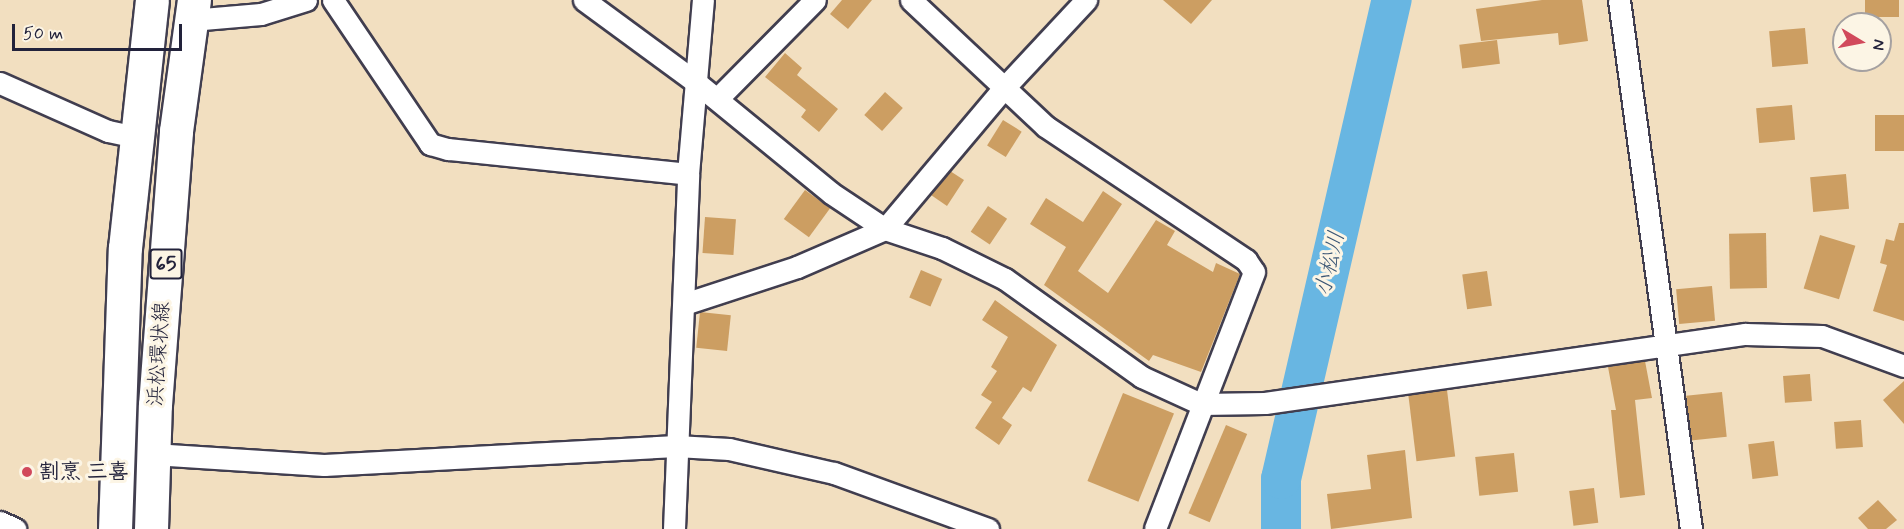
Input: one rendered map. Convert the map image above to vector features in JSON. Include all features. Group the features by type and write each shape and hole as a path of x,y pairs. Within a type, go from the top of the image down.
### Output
{"main road":[{"name":"浜松環状線","path":"116,529 125,248 152,0"},
{"name":"浜松環状線","path":"151,529 153,454 176,131 193,10"}],"street":[{"path":"193,10 261,14 306,0"},
{"path":"333,0 430,144 448,149 688,174"},
{"path":"584,0 693,80 831,193 885,229 942,248 1005,279 1142,377 1201,404 1265,403 1745,334 1822,336 1904,366"},
{"path":"674,529 693,80 703,0"},
{"path":"717,99 816,0"},
{"path":"911,0 1003,89 1045,126 1246,260 1254,272 1201,404 1155,529"},
{"path":"684,304 797,267 885,229 1003,89 1086,0"},
{"path":"1619,0 1692,529"},
{"path":"0,83 108,131 136,137"},
{"path":"153,454 324,465 676,446 729,450 834,473 988,529"},
{"path":"0,522 15,529"}],"building":[{"path":"842,0 872,0 848,29 830,14"},
{"path":"1163,0 1212,0 1191,24"},
{"path":"1542,0 1582,0 1588,41 1559,45 1558,33 1481,41 1476,9"},
{"path":"1865,0 1899,0 1899,17 1892,17 1892,12 1865,12"},
{"path":"1805,28 1808,64 1772,67 1769,31"},
{"path":"1497,40 1500,64 1462,68 1459,45"},
{"path":"785,53 802,68 797,75 838,109 819,132 801,117 806,110 765,77"},
{"path":"885,92 903,108 882,131 864,115"},
{"path":"1792,105 1795,140 1759,143 1756,108"},
{"path":"1875,115 1904,115 1904,151 1875,151"},
{"path":"1003,120 1022,132 1006,157 987,145"},
{"path":"950,171 964,180 947,206 931,195"},
{"path":"1846,174 1849,209 1813,212 1810,177"},
{"path":"805,190 830,208 809,237 784,219"},
{"path":"1103,191 1122,204 1078,271 1108,293 1156,220 1175,231 1167,245 1213,272 1216,263 1240,274 1201,372 1153,355 1149,361 1044,285 1066,247 1030,224 1046,198 1083,222"},
{"path":"988,206 1007,219 990,245 971,232"},
{"path":"705,217 736,219 733,255 702,253"},
{"path":"1899,223 1904,223 1904,321 1873,311 1887,265 1880,263 1886,239 1894,241"},
{"path":"1766,233 1767,288 1730,289 1729,234"},
{"path":"1820,235 1855,246 1839,299 1804,289"},
{"path":"921,270 942,279 930,307 909,298"},
{"path":"1487,271 1492,306 1467,309 1462,274"},
{"path":"1712,286 1715,321 1679,324 1676,289"},
{"path":"995,300 1057,345 1031,392 1023,387 1002,418 1012,425 999,445 975,428 992,402 981,395 997,371 991,367 1008,337 982,320"},
{"path":"700,312 731,315 727,351 696,348"},
{"path":"1645,361 1652,398 1635,400 1645,495 1620,498 1611,410 1616,410 1608,367"},
{"path":"1810,374 1812,401 1785,403 1783,376"},
{"path":"1904,381 1904,424 1883,400"},
{"path":"1447,390 1455,457 1416,461 1408,395"},
{"path":"1722,392 1727,437 1691,441 1686,396"},
{"path":"1123,393 1174,414 1138,502 1087,481"},
{"path":"1861,420 1863,447 1836,449 1834,422"},
{"path":"1226,425 1247,434 1210,522 1188,513"},
{"path":"1774,441 1778,476 1752,479 1748,444"},
{"path":"1405,450 1412,518 1331,529 1327,494 1371,489 1367,455"},
{"path":"1514,453 1518,492 1479,496 1475,457"},
{"path":"1594,488 1598,523 1573,526 1569,491"},
{"path":"1878,500 1897,520 1886,529 1868,529 1858,518"}],"waterway":[{"name":"小松川","path":"1281,529 1281,479 1392,0"}],"place":[{"name":"割烹 三喜","path":"27,472"}]}
